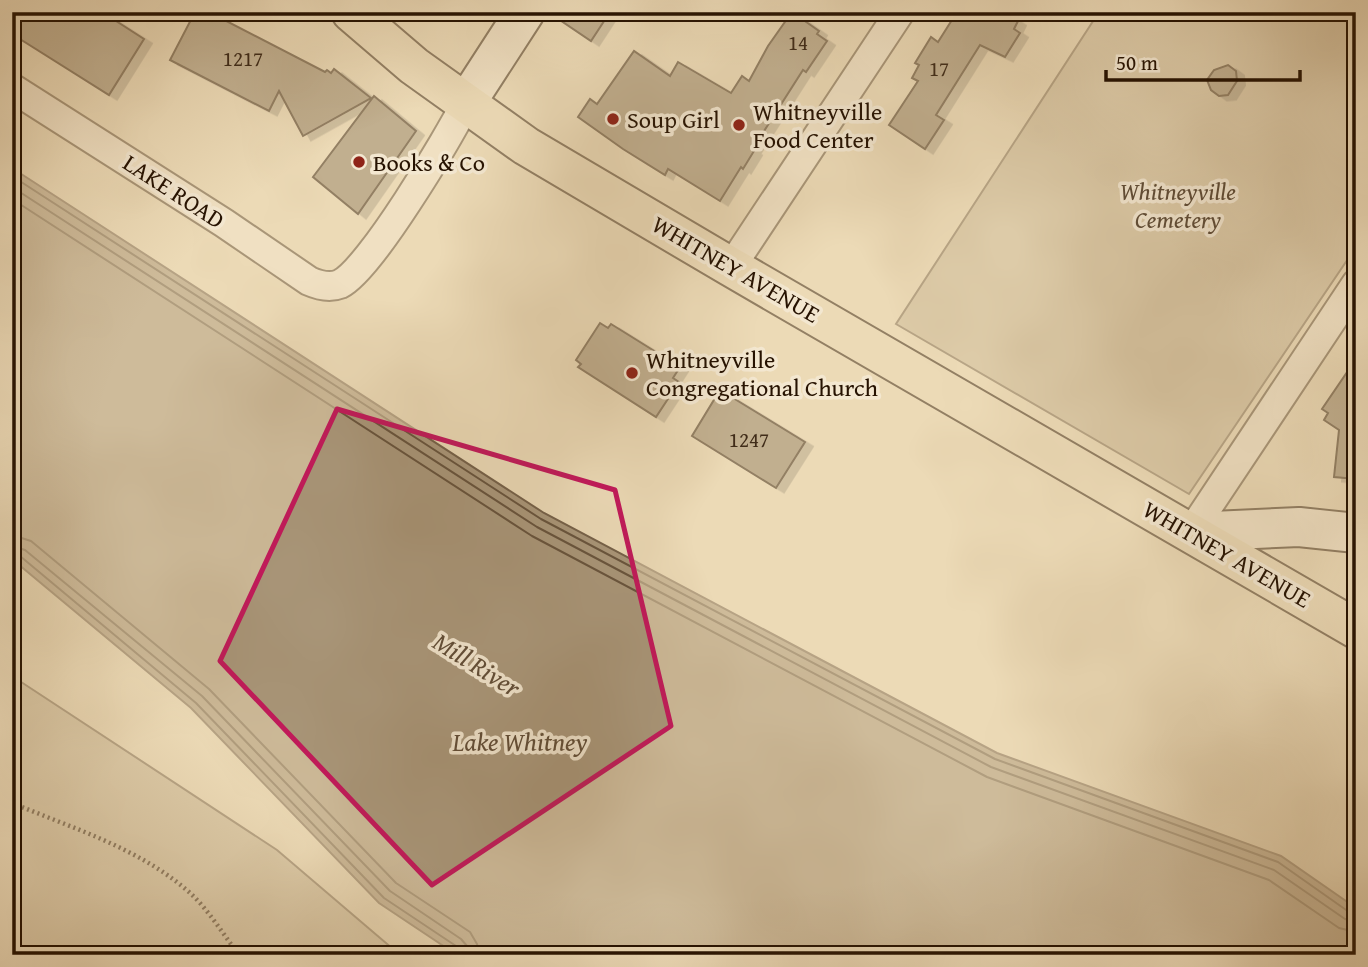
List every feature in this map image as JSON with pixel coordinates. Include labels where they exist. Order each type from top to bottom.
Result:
[{"type":"main road","name":"WHITNEY AVENUE","points":[[351,12],[414,66],[526,146],[1356,629]]},
{"type":"street","points":[[466,103],[525,12]]},
{"type":"street","points":[[731,267],[900,12]]},
{"type":"street","name":"LAKE ROAD","points":[[12,88],[320,286],[338,285],[352,275],[435,158],[466,103]]},
{"type":"street","points":[[1191,532],[1356,284]]},
{"type":"street","points":[[1191,532],[1299,527],[1356,533]]},
{"type":"path","points":[[12,803],[116,846],[155,867],[190,893],[239,955]]},
{"type":"highlighted area","points":[[337,409],[615,490],[671,726],[432,885],[220,661]]},
{"type":"green space","name":"Whitneyville Cemetery","points":[[1099,12],[1356,12],[1356,247],[1189,494],[896,324]]},
{"type":"green space","points":[[12,676],[277,850],[400,955],[12,955]]},
{"type":"water","name":"Lake Whitney","points":[[12,168],[544,513],[997,753],[1281,856],[1356,908],[1356,955],[457,955],[379,903],[191,708],[12,559]]},
{"type":"building","points":[[12,12],[102,12],[144,39],[109,95],[12,34]]},
{"type":"building","points":[[195,12],[209,12],[325,72],[327,70],[331,73],[334,69],[371,98],[303,136],[279,91],[269,111],[170,60]]},
{"type":"building","points":[[548,12],[610,12],[591,41]]},
{"type":"building","points":[[792,12],[819,31],[817,34],[827,41],[806,72],[803,70],[752,150],[754,151],[743,169],[741,167],[720,201],[668,169],[665,175],[578,117],[590,99],[597,104],[634,51],[670,76],[678,62],[731,93],[742,76],[749,81],[768,46]]},
{"type":"building","points":[[957,12],[1004,12],[1018,21],[1014,29],[1020,33],[1005,57],[980,45],[936,115],[944,120],[925,149],[889,125],[918,81],[912,78],[919,65],[915,63],[931,37],[938,42]]},
{"type":"building","points":[[1228,65],[1236,71],[1237,81],[1228,95],[1219,96],[1211,90],[1207,80],[1214,70]]},
{"type":"building","name":"Books & Co","points":[[374,96],[416,131],[358,214],[313,177]]},
{"type":"building","name":"Whitneyville Congregational Church","points":[[600,323],[608,328],[611,324],[680,367],[673,378],[679,382],[656,417],[578,367],[581,364],[576,360]]},
{"type":"building","points":[[1356,359],[1356,479],[1334,477],[1339,430],[1324,420],[1328,413],[1322,409]]},
{"type":"building","points":[[720,390],[805,442],[776,488],[692,436]]},
{"type":"place","name":"Soup Girl","points":[[613,119]]},
{"type":"place","name":"Whitneyville Food Center","points":[[739,125]]},
{"type":"place","name":"Books & Co","points":[[359,162]]},
{"type":"place","name":"Whitneyville Congregational Church","points":[[632,373]]},
{"type":"water label","name":"Mill River","points":[[477,664]]}]
